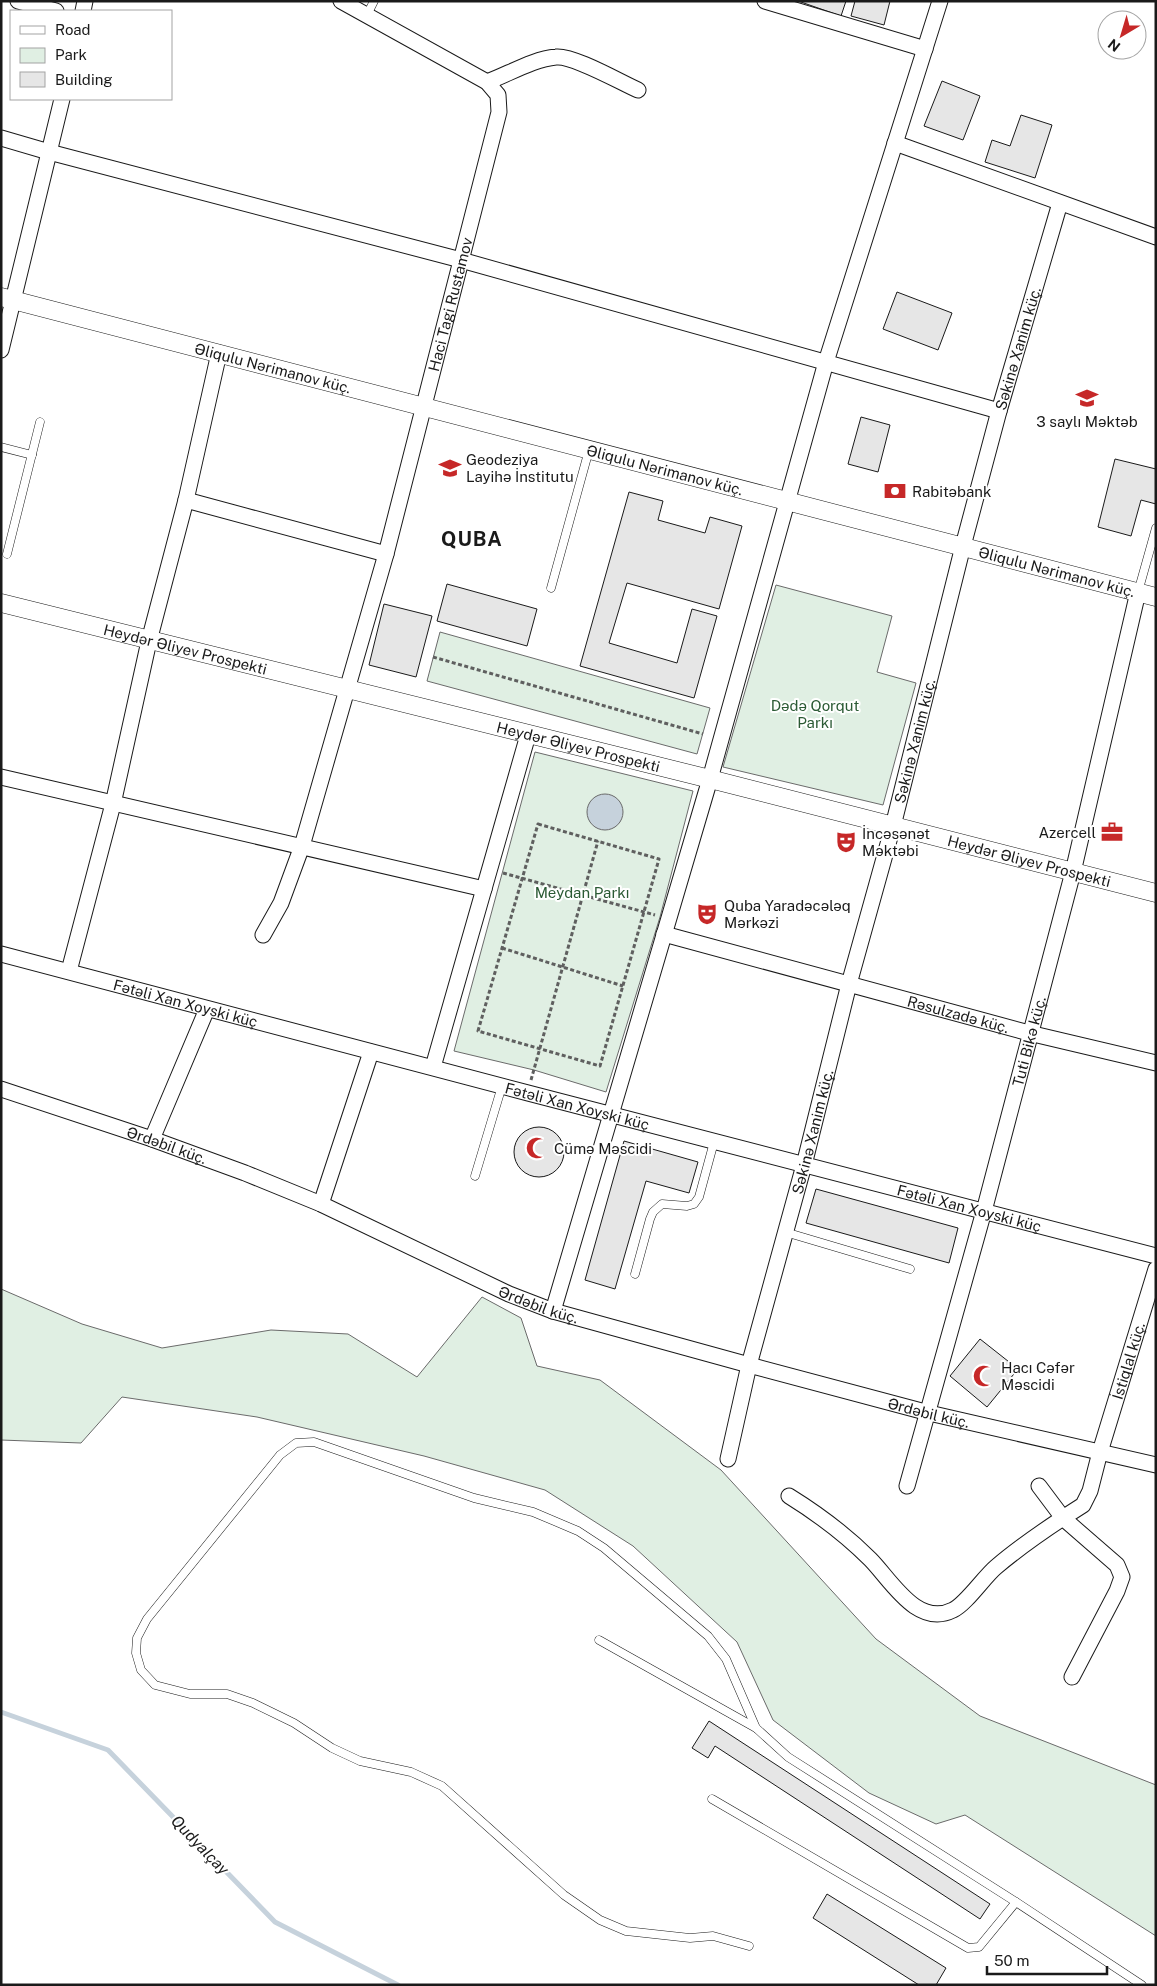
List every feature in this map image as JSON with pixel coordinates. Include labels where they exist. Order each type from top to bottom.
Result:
[{"type":"street","points":[[18,1],[52,10]]},
{"type":"street","points":[[341,1],[487,82],[558,56],[573,60],[638,90]]},
{"type":"street","points":[[765,1],[926,49]]},
{"type":"street","points":[[553,1310],[710,779],[826,362],[940,1]]},
{"type":"street","name":"Haci Tagi Rustamov","points":[[262,935],[281,903],[302,846],[386,554],[499,112],[498,95],[487,82]]},
{"type":"street","points":[[1,350],[7,298],[49,152],[62,100]]},
{"type":"street","points":[[1,138],[461,260],[999,411]]},
{"type":"street","points":[[895,143],[1156,237]]},
{"type":"street","name":"Səkinə Xanim küç.","points":[[728,1459],[750,1366],[804,1165],[849,984],[893,826],[963,546],[999,411],[1060,203]]},
{"type":"street","name":"Əliqulu Nərimanov küç.","points":[[7,298],[1156,597]]},
{"type":"street","points":[[69,971],[113,804],[149,641],[186,500],[219,353]]},
{"type":"street","points":[[186,500],[386,554]]},
{"type":"street","name":"Tuti Bikə küç.","points":[[907,1486],[984,1211],[1029,1033],[1073,872],[1138,592]]},
{"type":"street","name":"Heydər Əliyev Prospekti","points":[[1,603],[710,779],[1156,893]]},
{"type":"street","points":[[433,1067],[528,735]]},
{"type":"street","points":[[1,777],[484,889]]},
{"type":"street","name":"Rəsulzadə küç.","points":[[666,926],[849,984],[1029,1033],[1156,1062]]},
{"type":"street","name":"Fətəli Xan Xoyski küç","points":[[1,954],[714,1142],[1156,1256]]},
{"type":"street","points":[[152,1138],[207,1009]]},
{"type":"street","points":[[321,1204],[372,1052]]},
{"type":"street","name":"Ərdəbil küç.","points":[[1,1089],[152,1138],[245,1173],[321,1204],[509,1294],[553,1310],[750,1366],[928,1412],[1156,1465]]},
{"type":"street","name":"İstiqlal küç.","points":[[1100,1452],[1156,1269]]},
{"type":"street","points":[[789,1496],[815,1512],[871,1559],[902,1597],[923,1610],[938,1615],[955,1609],[996,1568],[1083,1504],[1090,1491],[1100,1452]]},
{"type":"street","points":[[1039,1486],[1062,1518],[1117,1565],[1122,1577],[1117,1591],[1072,1677]]},
{"type":"lane","points":[[367,15],[374,1]]},
{"type":"lane","points":[[7,554],[40,422]]},
{"type":"lane","points":[[1,447],[32,455]]},
{"type":"lane","points":[[551,588],[589,450]]},
{"type":"lane","points":[[1138,592],[1156,528]]},
{"type":"lane","points":[[475,1176],[502,1086]]},
{"type":"lane","points":[[635,1274],[653,1212],[662,1204],[687,1206],[694,1204],[699,1197],[714,1142]]},
{"type":"lane","points":[[785,1232],[910,1269]]},
{"type":"lane","points":[[749,1946],[713,1936],[690,1938],[626,1931],[600,1920],[564,1895],[442,1786],[410,1772],[360,1761],[332,1748],[294,1724],[253,1703],[227,1694],[190,1694],[155,1685],[141,1670],[136,1653],[137,1638],[147,1619],[280,1454],[296,1443],[314,1442],[474,1498],[533,1512],[578,1531],[604,1548],[708,1636],[726,1659],[756,1728]]},
{"type":"lane","points":[[599,1640],[756,1728],[788,1757],[1016,1902],[1142,1985]]},
{"type":"lane","points":[[712,1799],[968,1948],[979,1947],[1016,1902]]},
{"type":"path","points":[[433,657],[703,734]]},
{"type":"path","points":[[538,824],[659,859],[600,1066],[478,1031],[522,878],[538,824]]},
{"type":"path","points":[[528,1093],[598,841]]},
{"type":"path","points":[[490,869],[644,912],[666,926]]},
{"type":"path","points":[[502,948],[623,986]]},
{"type":"green space","name":"Dədə Qorqut Parkı","points":[[776,585],[892,616],[877,672],[916,683],[883,805],[723,767]]},
{"type":"green space","points":[[440,632],[710,708],[697,754],[427,681]]},
{"type":"green space","name":"Meydan Parkı","points":[[535,752],[693,791],[660,917],[606,1092],[534,1070],[454,1051]]},
{"type":"green space","points":[[1,1289],[82,1324],[162,1348],[271,1330],[348,1334],[417,1377],[482,1297],[521,1318],[537,1366],[600,1380],[721,1470],[876,1639],[980,1716],[1156,1785],[1156,1936],[965,1815],[936,1824],[869,1793],[773,1720],[737,1642],[633,1546],[545,1490],[424,1456],[257,1417],[122,1397],[81,1443],[1,1440]]},
{"type":"shaded area","points":[[605,794],[612,795],[618,799],[622,805],[622,819],[618,825],[612,829],[605,830],[598,829],[592,825],[588,819],[587,812],[588,805],[592,799],[598,795]]},
{"type":"building","points":[[798,1],[846,1],[841,16]]},
{"type":"building","points":[[855,1],[890,1],[884,25],[851,16]]},
{"type":"building","points":[[942,81],[980,96],[963,140],[924,126]]},
{"type":"building","points":[[1021,115],[1052,125],[1035,178],[985,162],[992,140],[1010,146]]},
{"type":"building","points":[[897,292],[952,313],[938,350],[883,329]]},
{"type":"building","points":[[861,417],[890,425],[878,472],[848,464]]},
{"type":"building","points":[[1115,459],[1156,469],[1156,504],[1141,500],[1131,536],[1098,527]]},
{"type":"building","points":[[629,492],[663,501],[658,520],[705,533],[710,517],[742,526],[719,609],[627,583],[609,643],[677,663],[692,609],[717,616],[694,698],[580,666]]},
{"type":"building","points":[[447,584],[537,609],[527,646],[437,621]]},
{"type":"building","points":[[384,604],[432,616],[416,677],[369,665]]},
{"type":"building","points":[[534,1127],[544,1127],[557,1134],[564,1147],[564,1157],[557,1170],[544,1177],[534,1177],[525,1173],[518,1166],[514,1157],[514,1147],[518,1138],[525,1131]]},
{"type":"building","points":[[624,1141],[698,1162],[689,1193],[646,1181],[615,1289],[585,1280]]},
{"type":"building","points":[[816,1189],[958,1228],[949,1263],[806,1223]]},
{"type":"building","points":[[980,1339],[1018,1369],[987,1407],[950,1376]]},
{"type":"building","points":[[709,1721],[990,1904],[980,1919],[715,1746],[708,1758],[692,1748]]},
{"type":"building","points":[[827,1894],[946,1968],[936,1985],[919,1985],[813,1918]]},
{"type":"waterway","name":"Qudyalçay","points":[[1,1712],[108,1750],[275,1922],[398,1985]]},
{"type":"place","name":"3 saylı Məktəb","points":[[1087,398]]},
{"type":"place","name":"Geodeziya Layihə İnstitutu","points":[[450,468]]},
{"type":"place","name":"Rabitəbank","points":[[895,491]]},
{"type":"place","name":"Azercell","points":[[1112,832]]},
{"type":"place","name":"İncəsənət Məktəbi","points":[[846,842]]},
{"type":"place","name":"Quba Yaradəcələq Mərkəzi","points":[[707,914]]},
{"type":"place","name":"Cümə Məscidi","points":[[537,1148]]},
{"type":"place","name":"Hacı Cəfər Məscidi","points":[[984,1376]]},
{"type":"district","name":"QUBA","points":[[472,539]]}]
